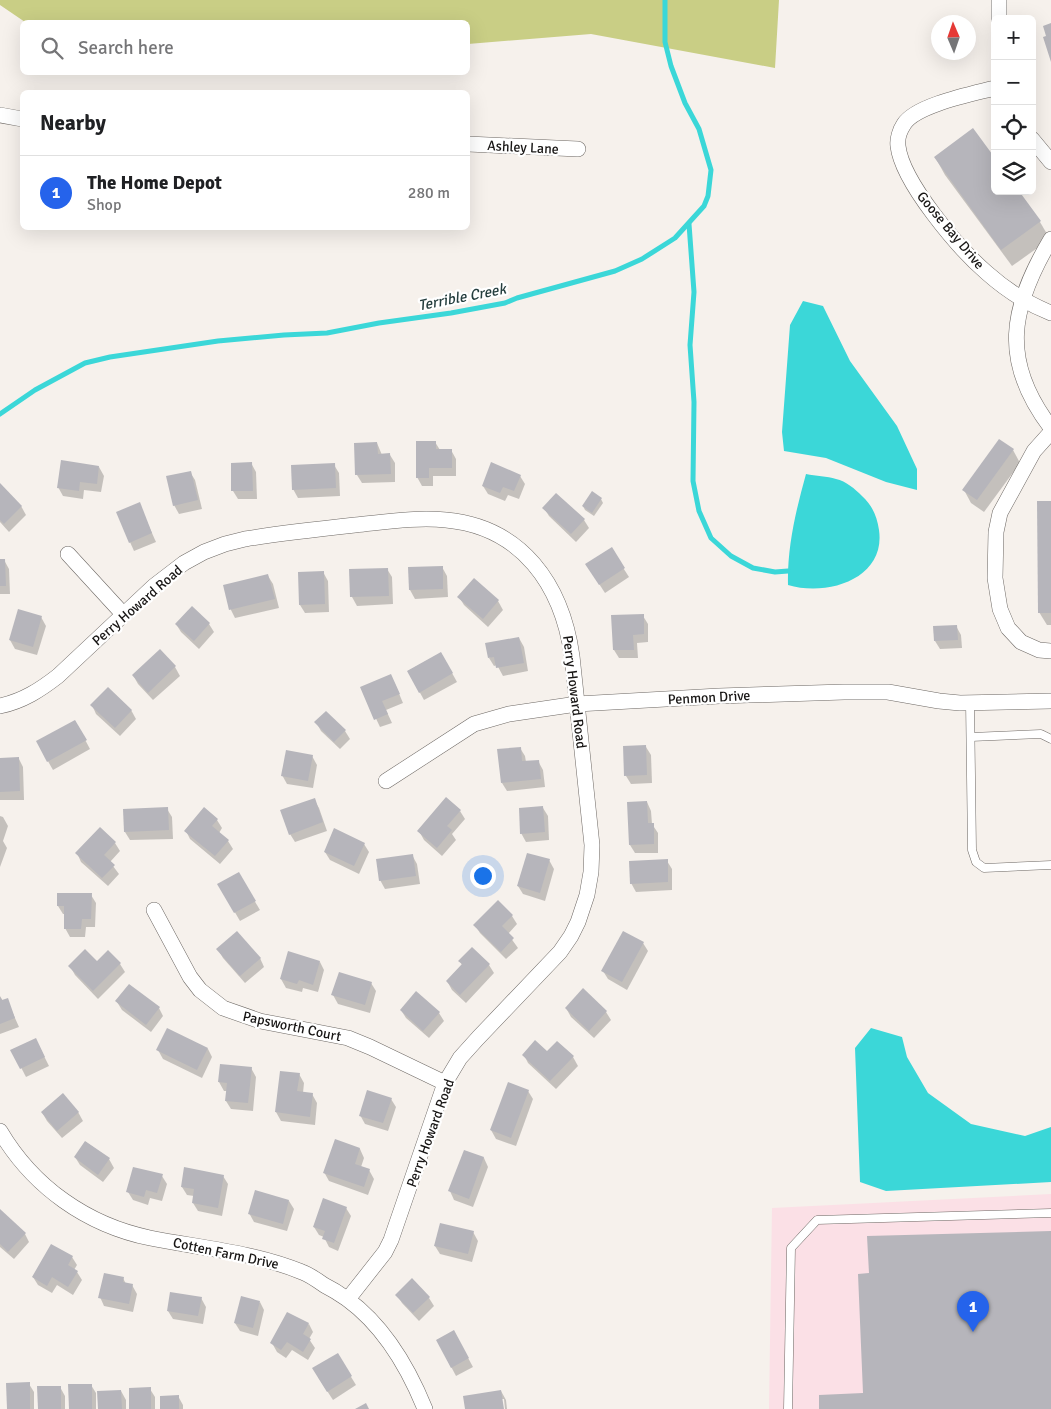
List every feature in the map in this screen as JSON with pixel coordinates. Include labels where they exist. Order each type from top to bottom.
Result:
[{"type":"street","points":[[999,15],[1000,0]]},
{"type":"street","name":"Goose Bay Drive","points":[[991,89],[924,108],[913,114],[904,123],[899,134],[898,145],[912,182],[962,248],[986,272],[1022,299],[1051,313]]},
{"type":"street","points":[[0,115],[20,119]]},
{"type":"street","name":"Ashley Lane","points":[[470,144],[578,149]]},
{"type":"street","points":[[1036,144],[1051,162]]},
{"type":"street","points":[[1051,239],[1028,280],[1022,299],[1016,341],[1017,359],[1025,388],[1051,430],[1034,451],[1000,513],[996,532],[995,578],[1000,609],[1008,628],[1021,642],[1039,650],[1051,651]]},
{"type":"street","name":"Perry Howard Road","points":[[0,706],[23,699],[41,689],[58,676],[154,586],[184,563],[204,552],[225,544],[267,535],[400,520],[423,519],[463,522],[483,528],[509,542],[522,552],[547,580],[557,598],[570,636],[592,845],[587,895],[578,922],[560,952],[460,1058],[445,1083],[391,1240],[385,1252],[348,1299]]},
{"type":"street","points":[[68,554],[123,614]]},
{"type":"street","name":"Penmon Drive","points":[[386,781],[474,724],[509,714],[577,704],[719,696],[844,692],[888,692],[939,701],[1051,701]]},
{"type":"street","name":"Papsworth Court","points":[[154,910],[190,977],[200,990],[223,1008],[240,1016],[260,1021],[348,1038],[445,1083]]},
{"type":"street","name":"Cotten Farm Drive","points":[[0,1131],[4,1148],[51,1192],[71,1207],[97,1221],[149,1238],[254,1256],[279,1263],[304,1272],[348,1299],[388,1339],[415,1384],[425,1409]]},
{"type":"lane","points":[[970,702],[972,850],[976,862],[984,868],[1051,866]]},
{"type":"lane","points":[[971,737],[1041,734],[1051,739]]},
{"type":"lane","points":[[788,1409],[791,1248],[817,1220],[1051,1213]]},
{"type":"shaded area","points":[[1051,1194],[1051,1409],[769,1409],[772,1208]]},
{"type":"green space","points":[[0,0],[779,0],[775,68],[591,34],[470,44],[470,20],[22,20],[0,5]]},
{"type":"water","points":[[803,301],[823,306],[850,361],[897,426],[917,469],[917,490],[886,482],[826,458],[784,451],[782,432],[790,325]]},
{"type":"water","points":[[806,474],[833,478],[847,483],[869,503],[877,520],[879,547],[873,561],[864,572],[836,586],[803,588],[788,585],[793,529]]},
{"type":"water","points":[[871,1028],[902,1037],[907,1057],[928,1093],[971,1124],[1025,1136],[1051,1127],[1051,1182],[886,1191],[860,1182],[855,1048]]},
{"type":"building","points":[[1051,23],[1051,62],[1043,37],[1046,36],[1043,26]]},
{"type":"building","points":[[973,128],[991,153],[991,195],[1022,195],[1041,221],[1001,250],[934,157]]},
{"type":"building","points":[[999,439],[1014,449],[977,500],[962,490]]},
{"type":"building","points":[[416,441],[436,441],[436,449],[452,449],[452,468],[429,468],[429,478],[416,478]]},
{"type":"building","points":[[377,442],[378,454],[390,453],[391,474],[355,475],[354,443]]},
{"type":"building","points":[[61,460],[99,466],[97,484],[80,482],[79,491],[57,488]]},
{"type":"building","points":[[252,462],[253,491],[231,491],[231,463]]},
{"type":"building","points":[[491,462],[521,475],[514,491],[503,487],[500,493],[482,486]]},
{"type":"building","points":[[335,463],[336,488],[292,490],[291,465]]},
{"type":"building","points":[[191,471],[198,500],[173,506],[166,476]]},
{"type":"building","points":[[0,483],[22,506],[4,524],[0,520]]},
{"type":"building","points":[[592,491],[602,498],[592,513],[582,506]]},
{"type":"building","points":[[556,493],[585,519],[571,534],[542,508]]},
{"type":"building","points":[[1037,501],[1051,501],[1051,613],[1038,613]]},
{"type":"building","points":[[140,502],[152,533],[129,543],[116,512]]},
{"type":"building","points":[[612,547],[625,568],[599,585],[585,564]]},
{"type":"building","points":[[0,559],[5,559],[6,586],[0,586]]},
{"type":"building","points":[[443,566],[443,589],[409,590],[408,567]]},
{"type":"building","points":[[388,568],[389,596],[350,597],[349,569]]},
{"type":"building","points":[[324,571],[325,604],[299,605],[298,572]]},
{"type":"building","points":[[268,574],[275,599],[229,610],[223,585]]},
{"type":"building","points":[[474,578],[499,600],[483,619],[457,597]]},
{"type":"building","points":[[192,606],[210,623],[194,641],[175,624]]},
{"type":"building","points":[[18,609],[42,616],[33,647],[9,640]]},
{"type":"building","points":[[644,614],[644,634],[633,635],[634,650],[613,650],[611,615]]},
{"type":"building","points":[[957,625],[958,640],[934,641],[933,626]]},
{"type":"building","points":[[519,637],[524,663],[496,668],[494,657],[488,658],[485,643]]},
{"type":"building","points":[[160,649],[176,666],[148,693],[132,675]]},
{"type":"building","points":[[441,652],[453,673],[419,693],[407,671]]},
{"type":"building","points":[[391,674],[400,694],[382,701],[388,714],[374,720],[360,687]]},
{"type":"building","points":[[108,687],[132,710],[115,728],[90,705]]},
{"type":"building","points":[[326,711],[346,730],[334,742],[314,722]]},
{"type":"building","points":[[75,720],[87,740],[47,762],[36,741]]},
{"type":"building","points":[[646,745],[647,775],[624,776],[623,746]]},
{"type":"building","points":[[521,747],[522,761],[539,760],[541,779],[501,783],[497,749]]},
{"type":"building","points":[[286,750],[313,755],[308,781],[281,776]]},
{"type":"building","points":[[19,757],[20,791],[0,792],[0,758]]},
{"type":"building","points":[[446,797],[461,810],[447,826],[452,830],[437,848],[417,831]]},
{"type":"building","points":[[315,798],[323,822],[289,835],[280,810]]},
{"type":"building","points":[[647,801],[648,823],[654,823],[654,844],[629,845],[627,802]]},
{"type":"building","points":[[543,806],[545,832],[520,834],[519,808]]},
{"type":"building","points":[[168,807],[169,830],[124,832],[123,809]]},
{"type":"building","points":[[204,807],[218,819],[212,826],[229,840],[215,856],[184,831]]},
{"type":"building","points":[[100,827],[116,842],[104,855],[115,865],[102,878],[75,853]]},
{"type":"building","points":[[334,828],[365,843],[354,866],[324,852]]},
{"type":"building","points":[[527,853],[550,859],[540,893],[517,886]]},
{"type":"building","points":[[413,854],[416,876],[379,881],[376,859]]},
{"type":"building","points":[[668,859],[668,882],[630,884],[629,861]]},
{"type":"building","points":[[239,872],[256,901],[234,913],[217,884]]},
{"type":"building","points":[[57,893],[92,893],[91,919],[82,919],[81,929],[64,929],[64,906],[57,906]]},
{"type":"building","points":[[498,900],[513,915],[502,926],[514,938],[501,952],[473,925]]},
{"type":"building","points":[[237,931],[261,958],[240,976],[216,949]]},
{"type":"building","points":[[623,931],[644,942],[622,982],[601,971]]},
{"type":"building","points":[[472,947],[490,964],[460,995],[446,981],[462,964],[458,961]]},
{"type":"building","points":[[85,949],[97,961],[108,950],[121,963],[93,991],[68,966]]},
{"type":"building","points":[[288,951],[320,961],[313,985],[299,980],[297,984],[280,979]]},
{"type":"building","points":[[339,972],[372,982],[365,1005],[331,995]]},
{"type":"building","points":[[129,984],[160,1007],[146,1025],[115,1001]]},
{"type":"building","points":[[583,988],[607,1011],[589,1031],[565,1008]]},
{"type":"building","points":[[416,991],[440,1012],[423,1031],[400,1010]]},
{"type":"building","points":[[0,997],[2,1000],[8,998],[15,1018],[0,1024]]},
{"type":"building","points":[[167,1028],[208,1048],[197,1070],[156,1050]]},
{"type":"building","points":[[36,1038],[45,1057],[20,1069],[10,1050]]},
{"type":"building","points":[[535,1040],[547,1051],[557,1041],[574,1056],[550,1081],[522,1055]]},
{"type":"building","points":[[220,1064],[252,1067],[248,1103],[225,1101],[227,1083],[218,1082]]},
{"type":"building","points":[[280,1071],[300,1073],[297,1091],[313,1093],[310,1117],[275,1112]]},
{"type":"building","points":[[508,1082],[529,1090],[511,1138],[490,1130]]},
{"type":"building","points":[[367,1090],[392,1098],[383,1123],[359,1116]]},
{"type":"building","points":[[63,1093],[79,1112],[57,1131],[41,1112]]},
{"type":"building","points":[[335,1139],[360,1148],[355,1164],[370,1169],[364,1187],[323,1173]]},
{"type":"building","points":[[85,1141],[110,1158],[98,1175],[74,1157]]},
{"type":"building","points":[[464,1150],[484,1157],[469,1199],[448,1191]]},
{"type":"building","points":[[133,1167],[163,1174],[157,1193],[146,1190],[144,1197],[126,1192]]},
{"type":"building","points":[[184,1167],[224,1175],[218,1208],[192,1203],[194,1189],[181,1187]]},
{"type":"building","points":[[255,1190],[289,1200],[283,1224],[248,1214]]},
{"type":"building","points":[[323,1198],[347,1207],[334,1243],[322,1239],[325,1231],[313,1227]]},
{"type":"building","points":[[0,1209],[26,1233],[8,1252],[0,1244]]},
{"type":"building","points":[[440,1223],[474,1231],[468,1254],[434,1246]]},
{"type":"building","points":[[1051,1231],[1051,1409],[819,1409],[819,1395],[863,1393],[858,1274],[869,1273],[867,1236]]},
{"type":"building","points":[[51,1244],[73,1256],[68,1265],[78,1271],[68,1287],[52,1277],[47,1286],[32,1277]]},
{"type":"building","points":[[104,1273],[124,1277],[123,1282],[133,1284],[129,1304],[98,1298]]},
{"type":"building","points":[[412,1278],[430,1297],[413,1313],[395,1295]]},
{"type":"building","points":[[170,1292],[202,1297],[198,1316],[167,1311]]},
{"type":"building","points":[[241,1296],[260,1301],[253,1328],[234,1323]]},
{"type":"building","points":[[287,1312],[309,1323],[303,1334],[311,1339],[303,1352],[287,1342],[281,1350],[270,1343]]},
{"type":"building","points":[[454,1330],[469,1358],[451,1368],[436,1340]]},
{"type":"building","points":[[338,1353],[352,1376],[327,1392],[312,1368]]},
{"type":"building","points":[[30,1382],[30,1409],[7,1409],[6,1383]]},
{"type":"building","points":[[68,1384],[92,1384],[92,1409],[69,1409]]},
{"type":"building","points":[[37,1386],[61,1386],[61,1409],[38,1409]]},
{"type":"building","points":[[151,1387],[151,1409],[129,1409],[129,1388]]},
{"type":"building","points":[[121,1390],[122,1409],[98,1409],[97,1391]]},
{"type":"building","points":[[501,1390],[504,1409],[465,1409],[463,1396]]},
{"type":"building","points":[[179,1395],[179,1409],[160,1409],[160,1396]]},
{"type":"building","points":[[366,1403],[369,1409],[355,1409]]},
{"type":"waterway","name":"Terrible Creek","points":[[0,414],[35,390],[85,363],[110,357],[218,341],[327,333],[505,303],[615,271],[642,259],[675,238],[704,206],[708,196],[711,170],[699,129],[685,103],[671,66],[665,42],[665,0]]},
{"type":"waterway","points":[[689,224],[694,292],[690,345],[694,402],[693,481],[699,511],[711,538],[731,556],[753,568],[775,572],[788,571]]},
{"type":"place","name":"The Home Depot","points":[[973,1332]]}]
